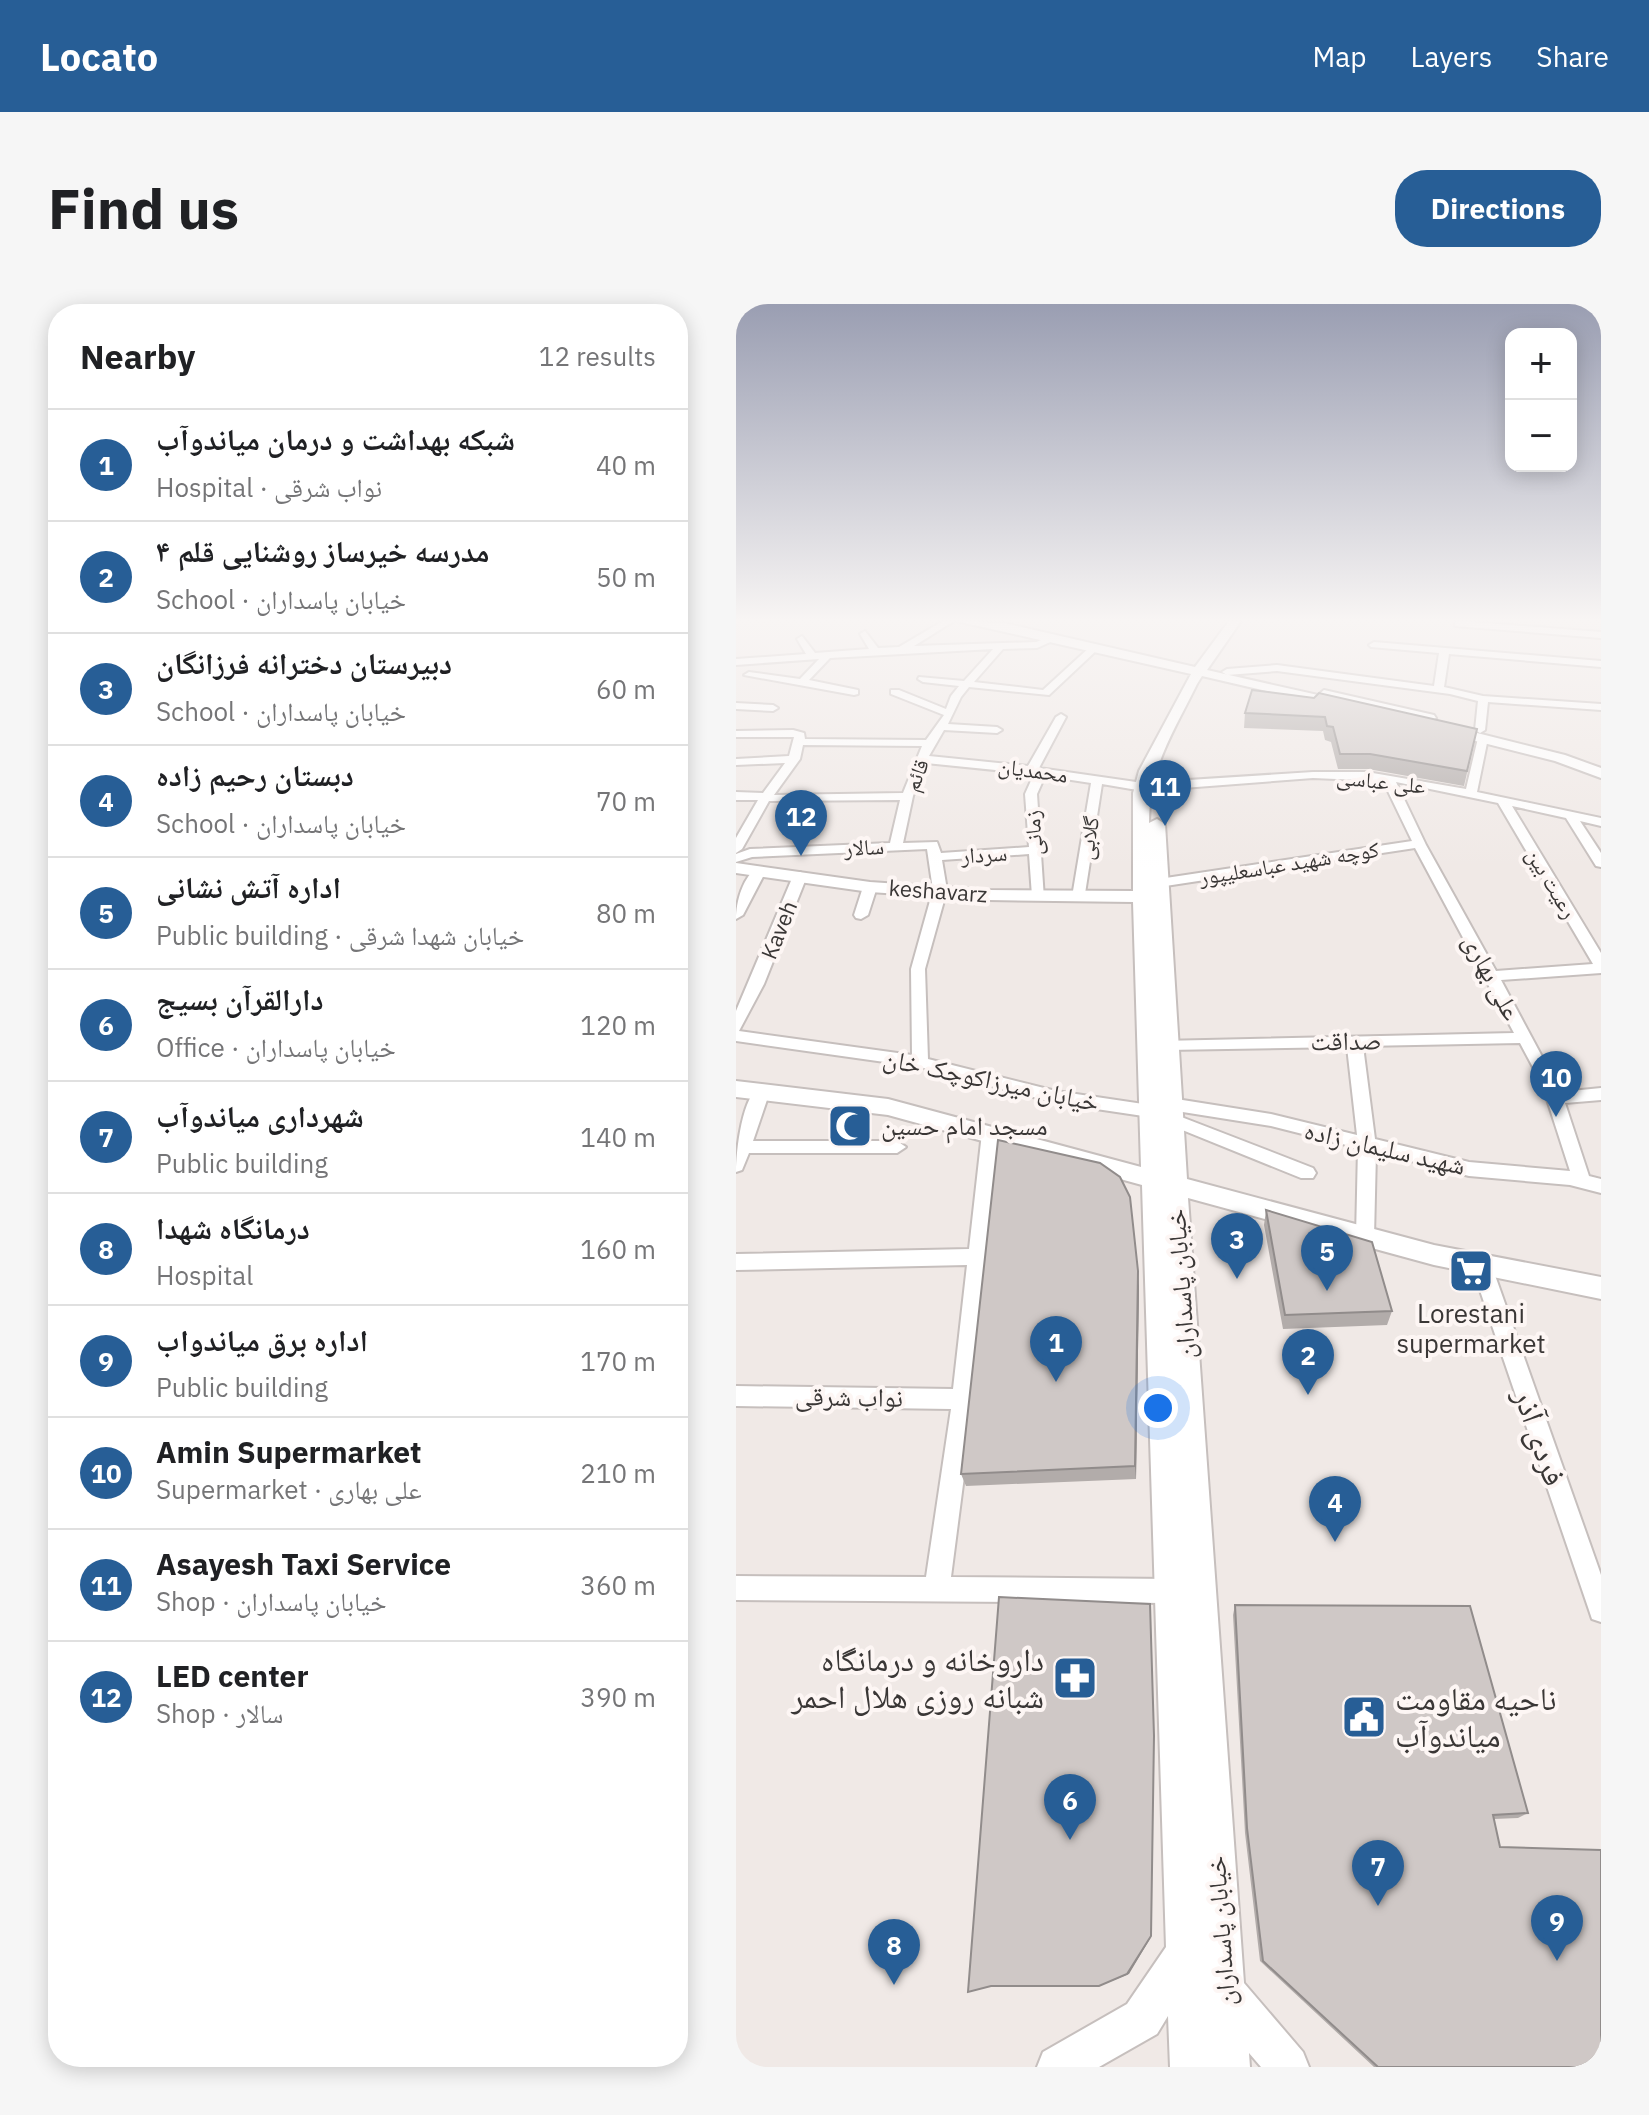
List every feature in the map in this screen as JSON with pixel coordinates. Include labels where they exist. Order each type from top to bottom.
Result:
[{"type":"main road","points":[[1164,1111],[1150,786],[1193,703]]},
{"type":"main road","points":[[1349,703],[1601,764]]},
{"type":"main road","points":[[1482,734],[1601,773]]},
{"type":"main road","name":"keshavarz","points":[[736,868],[870,887],[1079,897],[1154,892]]},
{"type":"main road","points":[[1154,892],[1167,1045],[1164,1181]]},
{"type":"main road","points":[[736,1089],[888,1107],[1365,1237],[1601,1288]]},
{"type":"main road","name":"خیابان پاسداران","points":[[1164,1181],[1171,1591],[1191,2067]]},
{"type":"main road","name":"خیابان پاسداران","points":[[1164,1181],[1229,2067]]},
{"type":"main road","points":[[1058,2067],[1142,2019],[1186,1952]]},
{"type":"main road","points":[[1225,1992],[1288,2067]]},
{"type":"street","points":[[923,703],[950,714]]},
{"type":"street","name":"قائم","points":[[896,845],[907,796],[922,759],[954,703]]},
{"type":"street","points":[[1471,794],[1482,734],[1483,703]]},
{"type":"street","points":[[1546,703],[1601,707]]},
{"type":"street","points":[[736,706],[773,708]]},
{"type":"street","name":"زمانی","points":[[1039,896],[1031,794],[1036,771],[1061,717]]},
{"type":"street","points":[[941,727],[997,730]]},
{"type":"street","points":[[736,734],[800,735],[795,757],[736,849]]},
{"type":"street","points":[[799,742],[929,743]]},
{"type":"street","points":[[736,762],[825,756]]},
{"type":"street","name":"محمدیان","points":[[922,759],[1150,786]]},
{"type":"street","name":"علی عباسی","points":[[1150,786],[1313,775],[1388,778],[1601,822]]},
{"type":"street","name":"علی بهاری","points":[[1388,778],[1555,1098],[1582,1181]]},
{"type":"street","name":"گلابی","points":[[1079,897],[1097,780]]},
{"type":"street","points":[[736,796],[907,796]]},
{"type":"street","name":"رعیت بین","points":[[1503,801],[1601,967]]},
{"type":"street","points":[[1571,816],[1601,863]]},
{"type":"street","name":"کوچه شهید عباسعلیپور","points":[[1154,892],[1420,843]]},
{"type":"street","points":[[896,845],[933,845],[940,890],[918,969],[920,1062]]},
{"type":"street","name":"سالار","points":[[736,858],[750,853],[896,845]]},
{"type":"street","name":"سردار","points":[[934,857],[1034,850]]},
{"type":"street","points":[[736,915],[758,873]]},
{"type":"street","name":"Kaveh","points":[[736,1027],[757,984],[800,876]]},
{"type":"street","points":[[861,915],[870,887]]},
{"type":"street","points":[[1491,976],[1601,967]]},
{"type":"street","name":"خیابان میرزاکوچک خان","points":[[736,1036],[920,1062],[1056,1097],[1164,1111]]},
{"type":"street","name":"صداقت","points":[[1167,1045],[1525,1038]]},
{"type":"street","points":[[1354,1041],[1367,1146],[1365,1237]]},
{"type":"street","points":[[736,1165],[762,1091]]},
{"type":"street","points":[[1555,1098],[1601,1094]]},
{"type":"street","points":[[1164,1111],[1307,1173]]},
{"type":"street","name":"شهید سلیمان زاده","points":[[1164,1111],[1271,1120],[1367,1146],[1484,1171],[1582,1181],[1601,1186]]},
{"type":"street","points":[[937,1588],[963,1399],[991,1133]]},
{"type":"street","points":[[742,1147],[897,1147]]},
{"type":"street","points":[[736,1262],[978,1257]]},
{"type":"street","name":"فردی آذر","points":[[1481,1264],[1601,1610]]},
{"type":"street","name":"نواب شرقی","points":[[736,1396],[963,1399]]},
{"type":"street","points":[[736,1588],[1171,1591]]},
{"type":"building","points":[[1248,703],[1364,703],[1477,729],[1467,771],[1370,754],[1340,754],[1333,727],[1327,726],[1325,717],[1245,713]]},
{"type":"building","points":[[998,1140],[1100,1163],[1120,1177],[1130,1197],[1138,1271],[1135,1466],[961,1474]]},
{"type":"building","points":[[1266,1210],[1372,1242],[1392,1311],[1285,1315]]},
{"type":"building","points":[[999,1597],[1150,1604],[1154,1736],[1151,1936],[1127,1974],[1099,1986],[991,1986],[968,1992]]},
{"type":"building","points":[[1235,1605],[1470,1606],[1528,1813],[1493,1815],[1500,1847],[1601,1850],[1601,2067],[1378,2067],[1263,1961],[1247,1828]]},
{"type":"place","name":"Asayesh Taxi Service","points":[[1165,826]]},
{"type":"place","name":"LED center","points":[[801,856]]},
{"type":"place","name":"Amin Supermarket","points":[[1556,1117]]},
{"type":"place","name":"مسجد امام حسین","points":[[850,1126]]},
{"type":"place","name":"Lorestani supermarket","points":[[1471,1271]]},
{"type":"place","name":"دبیرستان دخترانه فرزانگان","points":[[1237,1279]]},
{"type":"place","name":"اداره آتش نشانی","points":[[1327,1291]]},
{"type":"place","name":"شبکه بهداشت و درمان میاندوآب","points":[[1056,1382]]},
{"type":"place","name":"مدرسه خیرساز روشنایی قلم ۴","points":[[1308,1395]]},
{"type":"place","name":"دبستان رحیم زاده","points":[[1335,1542]]},
{"type":"place","name":"داروخانه و درمانگاه شبانه روزی هلال احمر","points":[[1075,1678]]},
{"type":"place","name":"ناحیه مقاومت میاندوآب","points":[[1364,1717]]},
{"type":"place","name":"دارالقرآن بسیج","points":[[1070,1840]]},
{"type":"place","name":"شهرداری میاندوآب","points":[[1378,1906]]},
{"type":"place","name":"اداره برق میاندواب","points":[[1557,1961]]},
{"type":"place","name":"درمانگاه شهدا","points":[[894,1985]]}]
